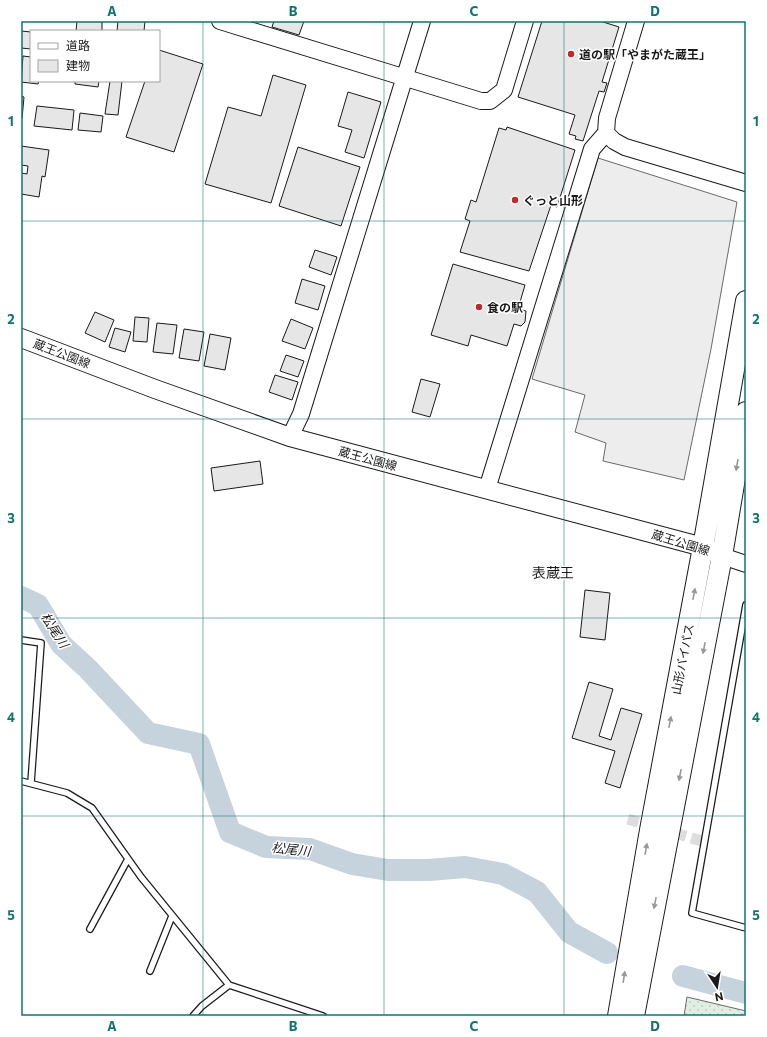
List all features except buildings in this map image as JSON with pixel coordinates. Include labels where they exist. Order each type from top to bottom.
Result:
[{"type":"highway","name":"山形バイパス","points":[[618,1016],[650,830],[703,547],[746,302]]},
{"type":"highway","name":"山形バイパス","points":[[634,1016],[722,556],[746,412]]},
{"type":"main road","name":"蔵王公園線","points":[[21,338],[154,389],[290,437],[703,547],[722,556]]},
{"type":"street","points":[[220,21],[255,29],[405,79],[481,101],[490,101],[504,90],[525,21]]},
{"type":"street","points":[[290,437],[301,414],[422,21]]},
{"type":"street","points":[[487,489],[592,149],[606,133],[607,118],[636,21]]},
{"type":"street","points":[[606,133],[614,141],[625,147],[746,183]]},
{"type":"street","points":[[722,556],[746,564]]},
{"type":"lane","points":[[746,606],[692,913],[746,928]]},
{"type":"lane","points":[[21,640],[41,643],[31,783]]},
{"type":"lane","points":[[21,781],[67,793],[92,808],[128,859],[172,916],[229,985],[323,1016]]},
{"type":"lane","points":[[90,929],[128,859]]},
{"type":"lane","points":[[150,971],[172,916]]},
{"type":"lane","points":[[193,1016],[202,1006],[229,985]]},
{"type":"green space","points":[[687,997],[746,1011],[746,1016],[684,1016]]},
{"type":"shaded area","points":[[598,158],[737,202],[711,349],[684,480],[603,461],[606,443],[575,432],[585,395],[532,379]]},
{"type":"waterway","name":"松尾川","points":[[21,597],[38,605],[61,644],[88,669],[148,733],[199,744],[230,832],[266,847],[310,849],[352,864],[388,870],[429,870],[465,867],[503,874],[537,892],[569,932],[607,953]]},
{"type":"waterway","name":"松尾川","points":[[683,976],[746,993]]},
{"type":"tunnel","points":[[628,819],[705,842]]},
{"type":"place","name":"道の駅「やまがた蔵王」","points":[[571,54]]},
{"type":"place","name":"ぐっと山形","points":[[515,200]]},
{"type":"place","name":"食の駅","points":[[479,307]]},
{"type":"district","name":"表蔵王","points":[[553,572]]}]
